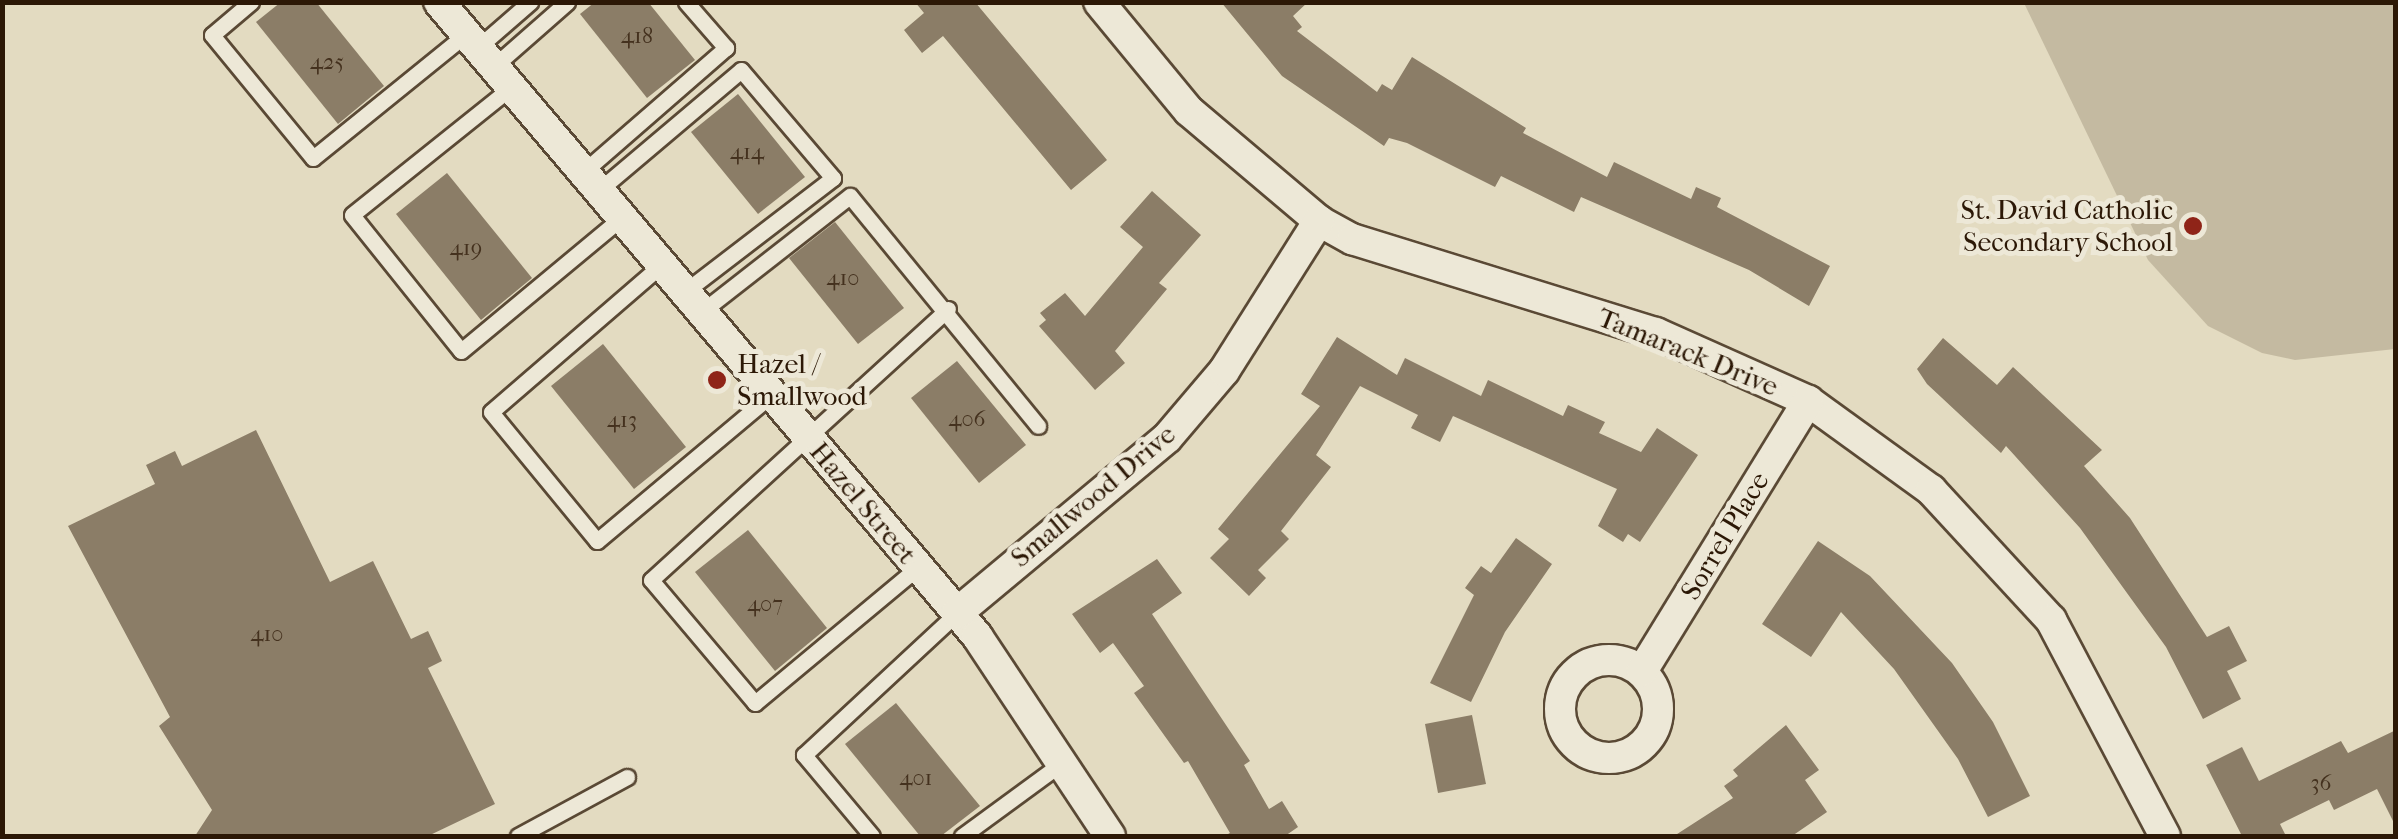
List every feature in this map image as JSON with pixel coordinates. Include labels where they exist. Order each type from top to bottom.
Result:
[{"type":"street","name":"Hazel Street","points":[[439,2],[956,613],[1064,761],[1110,836]]},
{"type":"street","name":"Tamarack Drive","points":[[1099,2],[1189,111],[1319,221],[1352,239],[1656,333],[1808,400],[1931,490],[2050,620],[2165,836]]},
{"type":"street","name":"Smallwood Drive","points":[[956,613],[1167,438],[1224,371],[1319,221]]},
{"type":"street","name":"Sorrel Place","points":[[1642,672],[1808,400]]},
{"type":"lane","points":[[251,2],[212,35],[314,158],[486,60],[567,2]]},
{"type":"lane","points":[[530,2],[486,60],[352,215],[461,352],[621,218]]},
{"type":"lane","points":[[590,182],[726,48],[686,2]]},
{"type":"lane","points":[[590,182],[740,70],[833,178],[691,303]]},
{"type":"lane","points":[[691,303],[850,196],[948,309],[1038,426]]},
{"type":"lane","points":[[660,266],[491,412],[598,542],[770,396]]},
{"type":"lane","points":[[917,568],[755,703],[651,580],[948,309]]},
{"type":"lane","points":[[872,836],[804,754],[956,613]]},
{"type":"lane","points":[[962,836],[1064,761]]},
{"type":"lane","points":[[518,836],[626,777]]},
{"type":"shaded area","points":[[2024,3],[2395,3],[2395,349],[2295,360],[2262,353],[2208,326],[2148,260]]},
{"type":"building","points":[[281,2],[316,2],[384,86],[338,124],[256,22]]},
{"type":"building","points":[[595,2],[648,2],[695,60],[647,98],[580,14]]},
{"type":"building","points":[[915,2],[975,2],[1107,160],[1071,190],[943,36],[922,53],[904,30],[924,13]]},
{"type":"building","points":[[1221,2],[1308,2],[1293,16],[1302,27],[1297,31],[1377,92],[1382,84],[1392,90],[1412,57],[1526,128],[1523,133],[1607,177],[1614,162],[1691,199],[1696,187],[1721,198],[1717,207],[1830,266],[1809,306],[1749,270],[1581,197],[1574,212],[1501,176],[1495,187],[1407,143],[1389,138],[1384,146],[1282,76]]},
{"type":"building","points":[[738,94],[805,177],[758,214],[691,132]]},
{"type":"building","points":[[447,173],[532,278],[481,320],[396,214]]},
{"type":"building","points":[[1152,191],[1201,235],[1159,283],[1167,289],[1115,351],[1125,363],[1095,390],[1039,326],[1046,320],[1040,313],[1065,293],[1085,316],[1143,247],[1120,227]]},
{"type":"building","points":[[835,222],[904,308],[858,344],[789,258]]},
{"type":"building","points":[[1337,337],[1397,375],[1405,358],[1481,396],[1488,380],[1563,416],[1568,405],[1605,422],[1599,433],[1641,452],[1657,428],[1698,455],[1640,542],[1628,534],[1623,542],[1598,526],[1617,489],[1453,416],[1440,442],[1411,428],[1418,415],[1360,386],[1316,455],[1331,467],[1281,531],[1289,539],[1258,570],[1266,578],[1249,596],[1210,558],[1229,539],[1218,529],[1320,406],[1301,394]]},
{"type":"building","points":[[1943,338],[1997,385],[2013,367],[2102,450],[2084,466],[2130,518],[2207,637],[2229,626],[2247,661],[2227,671],[2241,699],[2203,719],[2166,647],[2080,528],[2006,446],[2001,453],[1927,384],[1917,369]]},
{"type":"building","points":[[603,344],[686,447],[634,489],[551,386]]},
{"type":"building","points":[[957,361],[1026,445],[979,483],[911,398]]},
{"type":"building","points":[[256,430],[330,582],[373,561],[411,639],[428,631],[442,661],[428,668],[495,804],[428,836],[195,836],[212,810],[159,726],[170,717],[68,526],[155,484],[146,465],[175,451],[182,466]]},
{"type":"building","points":[[748,530],[827,628],[775,671],[695,572]]},
{"type":"building","points":[[1516,538],[1552,564],[1505,632],[1471,702],[1430,683],[1474,595],[1465,588],[1481,566],[1491,573]]},
{"type":"building","points":[[1818,541],[1870,576],[1952,663],[1993,722],[2030,796],[1988,817],[1958,759],[1894,669],[1841,612],[1811,657],[1762,624]]},
{"type":"building","points":[[1157,559],[1182,593],[1152,614],[1250,761],[1244,765],[1269,809],[1282,801],[1298,827],[1285,836],[1224,836],[1230,833],[1188,761],[1184,763],[1134,693],[1144,686],[1113,643],[1100,653],[1072,614]]},
{"type":"building","points":[[896,703],[980,806],[941,836],[920,836],[845,744]]},
{"type":"building","points":[[1472,715],[1486,784],[1438,793],[1425,724]]},
{"type":"building","points":[[1786,725],[1819,770],[1805,780],[1827,812],[1792,836],[1674,836],[1733,798],[1724,786],[1738,776],[1733,770]]},
{"type":"building","points":[[2396,730],[2396,827],[2377,789],[2334,810],[2329,800],[2280,824],[2286,836],[2242,836],[2206,765],[2242,747],[2259,781],[2341,741],[2348,753]]},
{"type":"place","name":"St. David Catholic Secondary School","points":[[2193,226]]},
{"type":"place","name":"Hazel / Smallwood","points":[[717,380]]}]
